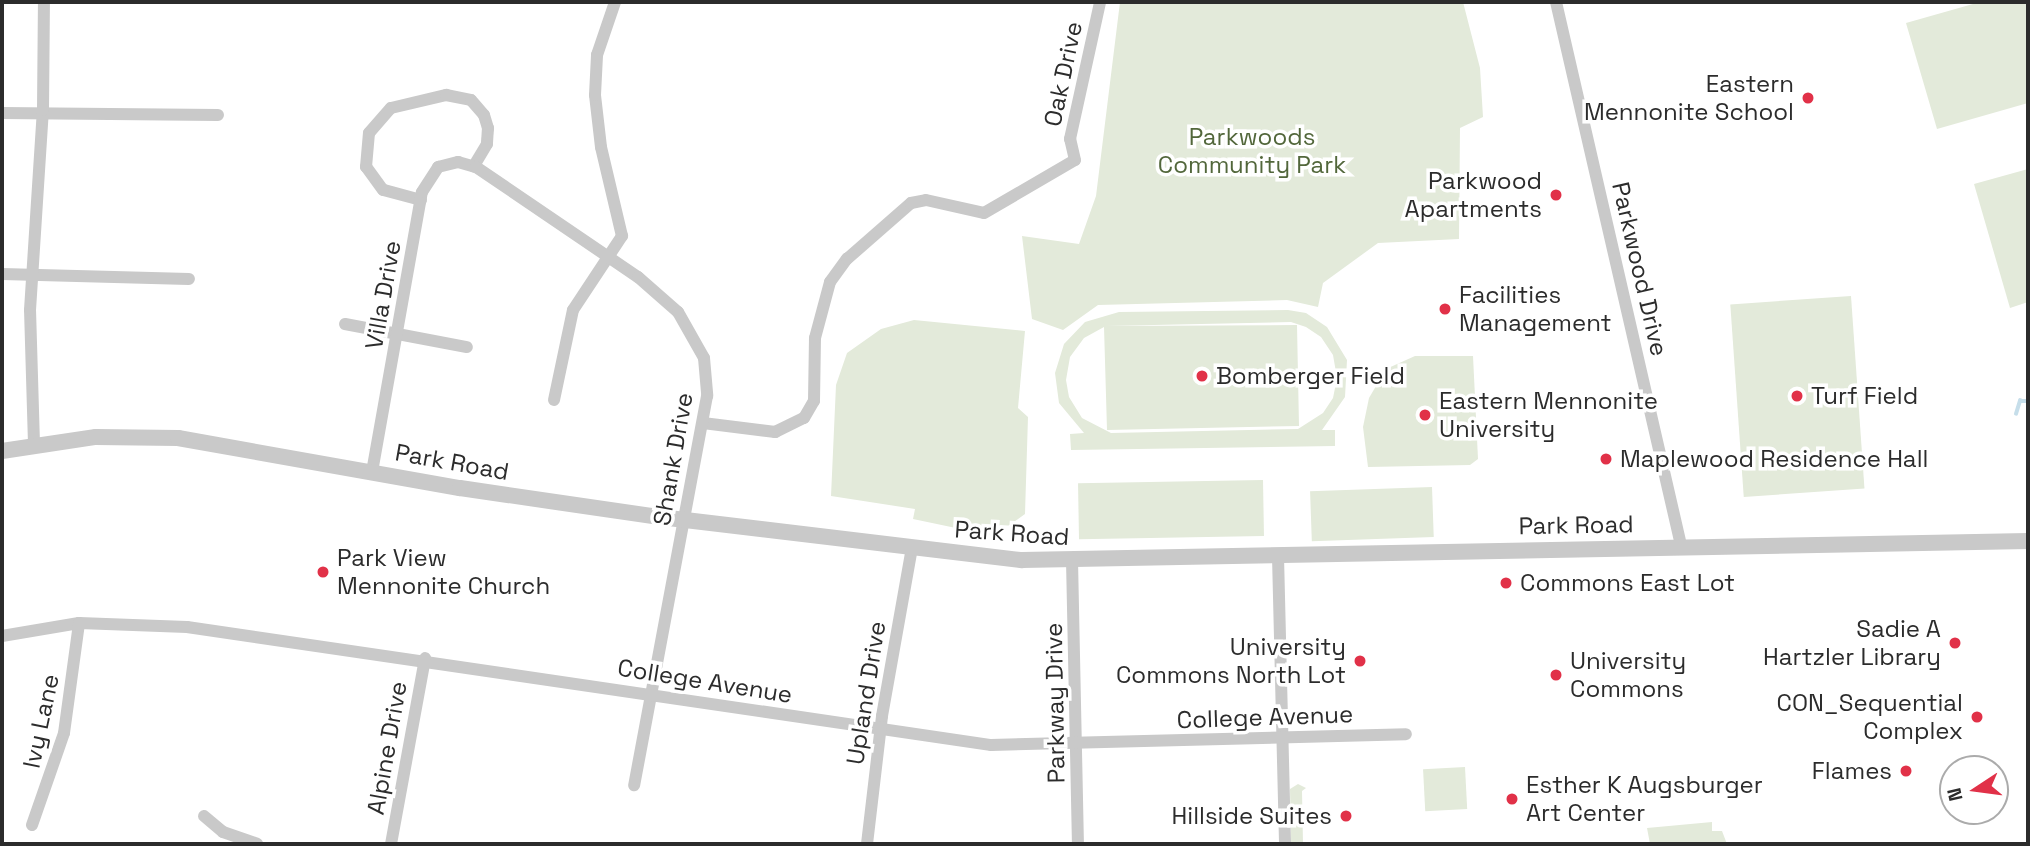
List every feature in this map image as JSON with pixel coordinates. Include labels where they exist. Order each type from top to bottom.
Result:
[{"type":"street","points":[[34,444],[32,274],[43,112],[44,2]]},
{"type":"street","points":[[554,400],[570,316],[591,280],[610,259],[623,232],[601,147],[595,71],[615,2]]},
{"type":"street","name":"Oak Drive","points":[[703,423],[775,432],[804,418],[814,401],[816,331],[830,282],[845,261],[911,203],[926,200],[984,213],[1075,160],[1070,139],[1100,2]]},
{"type":"street","name":"Parkwood Drive","points":[[1556,2],[1681,545]]},
{"type":"street","points":[[421,200],[383,190],[366,167],[369,133],[391,108],[446,95],[471,100],[485,115],[488,128],[487,144],[474,166]]},
{"type":"street","points":[[2,113],[218,115]]},
{"type":"street","name":"Villa Drive","points":[[372,472],[426,181],[438,167],[458,162],[474,166]]},
{"type":"street","name":"Shank Drive","points":[[474,166],[668,302],[693,333],[707,379],[703,423],[634,785]]},
{"type":"street","points":[[2,274],[189,279]]},
{"type":"street","points":[[345,324],[467,347]]},
{"type":"street","name":"Park Road","points":[[2,451],[34,444],[128,435],[178,438],[372,472],[684,518],[998,558],[1072,560],[1681,545],[2028,541]]},
{"type":"street","name":"Upland Drive","points":[[867,844],[880,729],[912,548]]},
{"type":"street","points":[[1278,556],[1285,844]]},
{"type":"street","name":"Parkway Drive","points":[[1072,560],[1079,844]]},
{"type":"street","name":"College Avenue","points":[[2,636],[79,623],[187,627],[425,659],[997,745],[1406,734]]},
{"type":"street","name":"Ivy Lane","points":[[32,825],[64,733],[79,623]]},
{"type":"street","name":"Alpine Drive","points":[[391,844],[425,659]]},
{"type":"street","points":[[204,816],[223,832],[257,844]]},
{"type":"green space","name":"Parkwoods Community Park","points":[[1120,2],[1463,2],[1480,68],[1483,117],[1460,128],[1459,239],[1378,243],[1323,283],[1318,307],[1287,300],[1098,305],[1063,330],[1032,319],[1022,236],[1079,244],[1096,196]]},
{"type":"green space","points":[[1980,2],[2028,2],[2028,103],[1937,129],[1906,23]]},
{"type":"green space","points":[[2028,169],[2028,302],[2010,308],[1974,184]]},
{"type":"green space","name":"Turf Field","points":[[1851,296],[1864,489],[1744,497],[1730,304]]},
{"type":"green space","name":"Bomberger Field","points":[[1288,310],[1306,313],[1327,327],[1347,360],[1345,397],[1322,430],[1335,430],[1335,446],[1071,450],[1070,434],[1084,433],[1059,403],[1055,373],[1064,344],[1085,322],[1119,312]],"holes":[[[1291,322],[1306,327],[1321,337],[1333,355],[1337,378],[1333,398],[1323,413],[1298,429],[1111,433],[1082,418],[1069,397],[1066,380],[1070,357],[1084,338],[1104,327],[1107,430],[1299,426],[1297,325],[1106,326]]]},
{"type":"green space","points":[[914,320],[1025,331],[1018,408],[1028,417],[1025,514],[994,536],[913,519],[915,509],[831,496],[836,385],[847,353],[881,329]]},
{"type":"green space","points":[[1415,356],[1473,356],[1478,459],[1470,465],[1368,467],[1363,427],[1369,398],[1386,369]]},
{"type":"green space","points":[[1263,480],[1264,536],[1079,539],[1078,483]]},
{"type":"green space","points":[[1432,487],[1434,537],[1312,541],[1310,491]]},
{"type":"green space","points":[[1465,767],[1467,809],[1425,811],[1423,769]]},
{"type":"green space","points":[[1298,784],[1306,788],[1302,791],[1303,844],[1291,844],[1290,789]]},
{"type":"green space","points":[[1712,822],[1712,831],[1722,831],[1727,844],[1650,844],[1647,828]]},
{"type":"waterway","points":[[2016,414],[2020,401],[2028,401]]},
{"type":"place","name":"Eastern Mennonite School","points":[[1808,98]]},
{"type":"place","name":"Parkwood Apartments","points":[[1556,195]]},
{"type":"place","name":"Facilities Management","points":[[1445,309]]},
{"type":"place","name":"Bomberger Field","points":[[1202,376]]},
{"type":"place","name":"Turf Field","points":[[1797,396]]},
{"type":"place","name":"Eastern Mennonite University","points":[[1425,415]]},
{"type":"place","name":"Maplewood Residence Hall","points":[[1606,459]]},
{"type":"place","name":"Park View Mennonite Church","points":[[323,572]]},
{"type":"place","name":"Commons East Lot","points":[[1506,583]]},
{"type":"place","name":"Sadie A Hartzler Library","points":[[1955,643]]},
{"type":"place","name":"University Commons North Lot","points":[[1360,661]]},
{"type":"place","name":"University Commons","points":[[1556,675]]},
{"type":"place","name":"CON_Sequential Complex","points":[[1977,717]]},
{"type":"place","name":"Flames","points":[[1906,771]]},
{"type":"place","name":"Esther K Augsburger Art Center","points":[[1512,799]]},
{"type":"place","name":"Hillside Suites","points":[[1346,816]]}]
